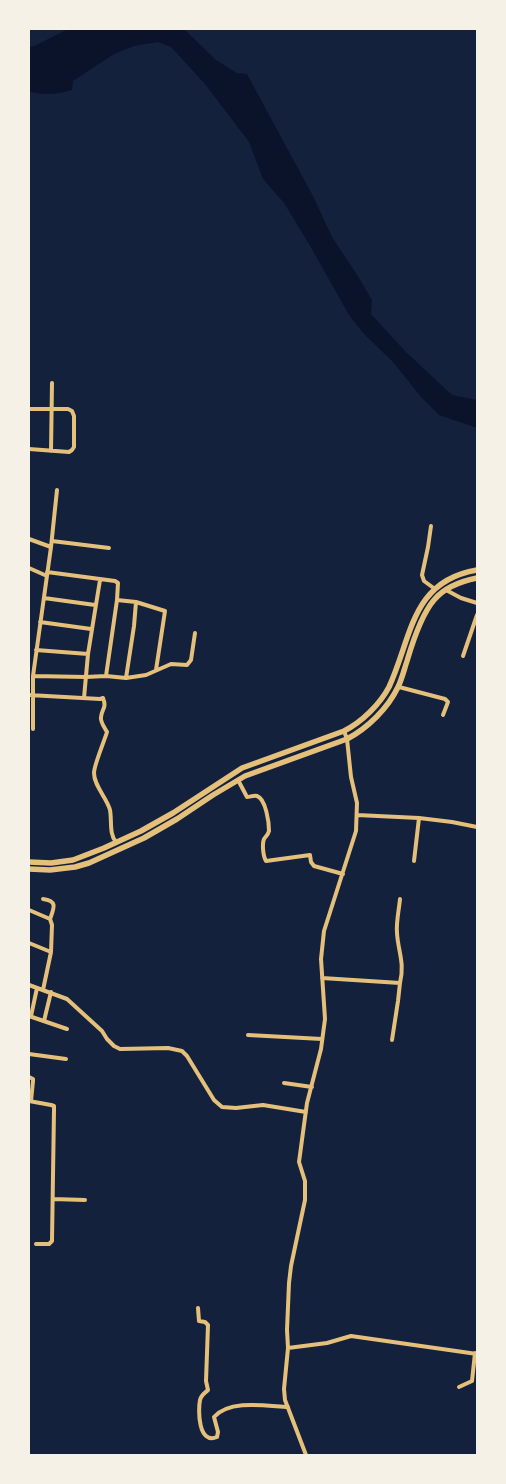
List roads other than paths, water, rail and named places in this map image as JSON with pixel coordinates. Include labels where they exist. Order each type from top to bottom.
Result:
[{"type":"main road","points":[[29,862],[51,863],[73,860],[102,849],[141,831],[182,807],[242,768],[353,727],[380,701],[388,688],[404,644],[424,601],[442,583],[458,575],[477,570]]},
{"type":"main road","points":[[29,868],[50,870],[76,867],[89,863],[144,838],[245,776],[347,739],[358,733],[386,706],[398,687],[411,647],[433,601],[446,590],[466,580],[477,578]]},
{"type":"main road","points":[[182,807],[186,813]]},
{"type":"main road","points":[[102,849],[106,856]]},
{"type":"street","points":[[50,451],[52,383]]},
{"type":"street","points":[[29,409],[68,409],[72,410],[74,416],[74,447],[72,450],[69,452],[29,449]]},
{"type":"street","points":[[33,729],[31,695],[52,541],[57,490]]},
{"type":"street","points":[[430,526],[428,547],[422,574],[424,581],[435,589]]},
{"type":"street","points":[[29,539],[50,547]]},
{"type":"street","points":[[52,541],[109,548]]},
{"type":"street","points":[[29,568],[47,574],[116,581],[118,587],[117,600],[106,676]]},
{"type":"street","points":[[84,698],[88,654],[100,580]]},
{"type":"street","points":[[446,590],[477,603]]},
{"type":"street","points":[[44,598],[95,605]]},
{"type":"street","points":[[117,600],[136,602],[163,610],[165,612],[156,670]]},
{"type":"street","points":[[126,678],[136,602]]},
{"type":"street","points":[[463,656],[477,615]]},
{"type":"street","points":[[40,622],[92,629]]},
{"type":"street","points":[[33,676],[106,676],[126,678],[146,674],[171,664],[187,665],[191,660],[194,633]]},
{"type":"street","points":[[36,650],[88,654]]},
{"type":"street","points":[[398,687],[445,699],[448,702],[443,715]]},
{"type":"street","points":[[31,695],[103,698],[105,703],[101,720],[107,732],[94,774],[100,791],[110,809],[113,839],[116,842]]},
{"type":"street","points":[[306,1455],[285,1400],[284,1389],[288,1348],[287,1330],[290,1278],[305,1200],[305,1181],[299,1162],[306,1112],[325,1019],[321,959],[324,931],[356,831],[357,803],[351,777],[347,739],[344,731]]},
{"type":"street","points":[[238,780],[247,797],[257,796],[265,807],[269,832],[263,841],[264,857],[266,861],[310,856],[311,862],[314,866],[343,874]]},
{"type":"street","points":[[357,815],[419,818],[477,827]]},
{"type":"street","points":[[414,861],[419,818]]},
{"type":"street","points":[[42,899],[48,900],[54,904],[50,919],[52,925],[51,952],[43,990]]},
{"type":"street","points":[[392,1040],[402,975],[400,950],[396,933],[400,899]]},
{"type":"street","points":[[29,910],[50,919]]},
{"type":"street","points":[[29,943],[51,952]]},
{"type":"street","points":[[322,978],[400,983]]},
{"type":"street","points":[[29,985],[67,999],[102,1030],[107,1039],[114,1046],[120,1049],[168,1048],[182,1051],[187,1056],[214,1100],[222,1107],[236,1108],[263,1105],[306,1112]]},
{"type":"street","points":[[37,988],[30,1016],[67,1029]]},
{"type":"street","points":[[44,1021],[51,992]]},
{"type":"street","points":[[248,1035],[322,1039]]},
{"type":"street","points":[[29,1054],[66,1059]]},
{"type":"street","points":[[29,1077],[33,1079],[30,1101],[54,1106],[52,1241],[49,1244],[36,1244]]},
{"type":"street","points":[[284,1083],[312,1087]]},
{"type":"street","points":[[53,1199],[85,1200]]},
{"type":"street","points":[[198,1308],[199,1321],[205,1322],[208,1325],[206,1381],[208,1390],[200,1398],[199,1421],[203,1433],[206,1436],[213,1438],[216,1437],[218,1432],[214,1417],[226,1409],[243,1405],[288,1407]]},
{"type":"street","points":[[288,1348],[327,1343],[351,1336],[476,1353],[472,1381],[459,1387]]},
{"type":"water","points":[[68,29],[184,29],[216,60],[237,73],[247,74],[314,198],[332,237],[372,300],[371,314],[406,352],[452,395],[477,400],[477,428],[439,415],[421,397],[393,362],[363,333],[349,315],[284,203],[263,179],[249,142],[205,84],[171,47],[158,42],[134,46],[114,54],[73,81],[72,90],[50,94],[29,92],[29,47]]}]
